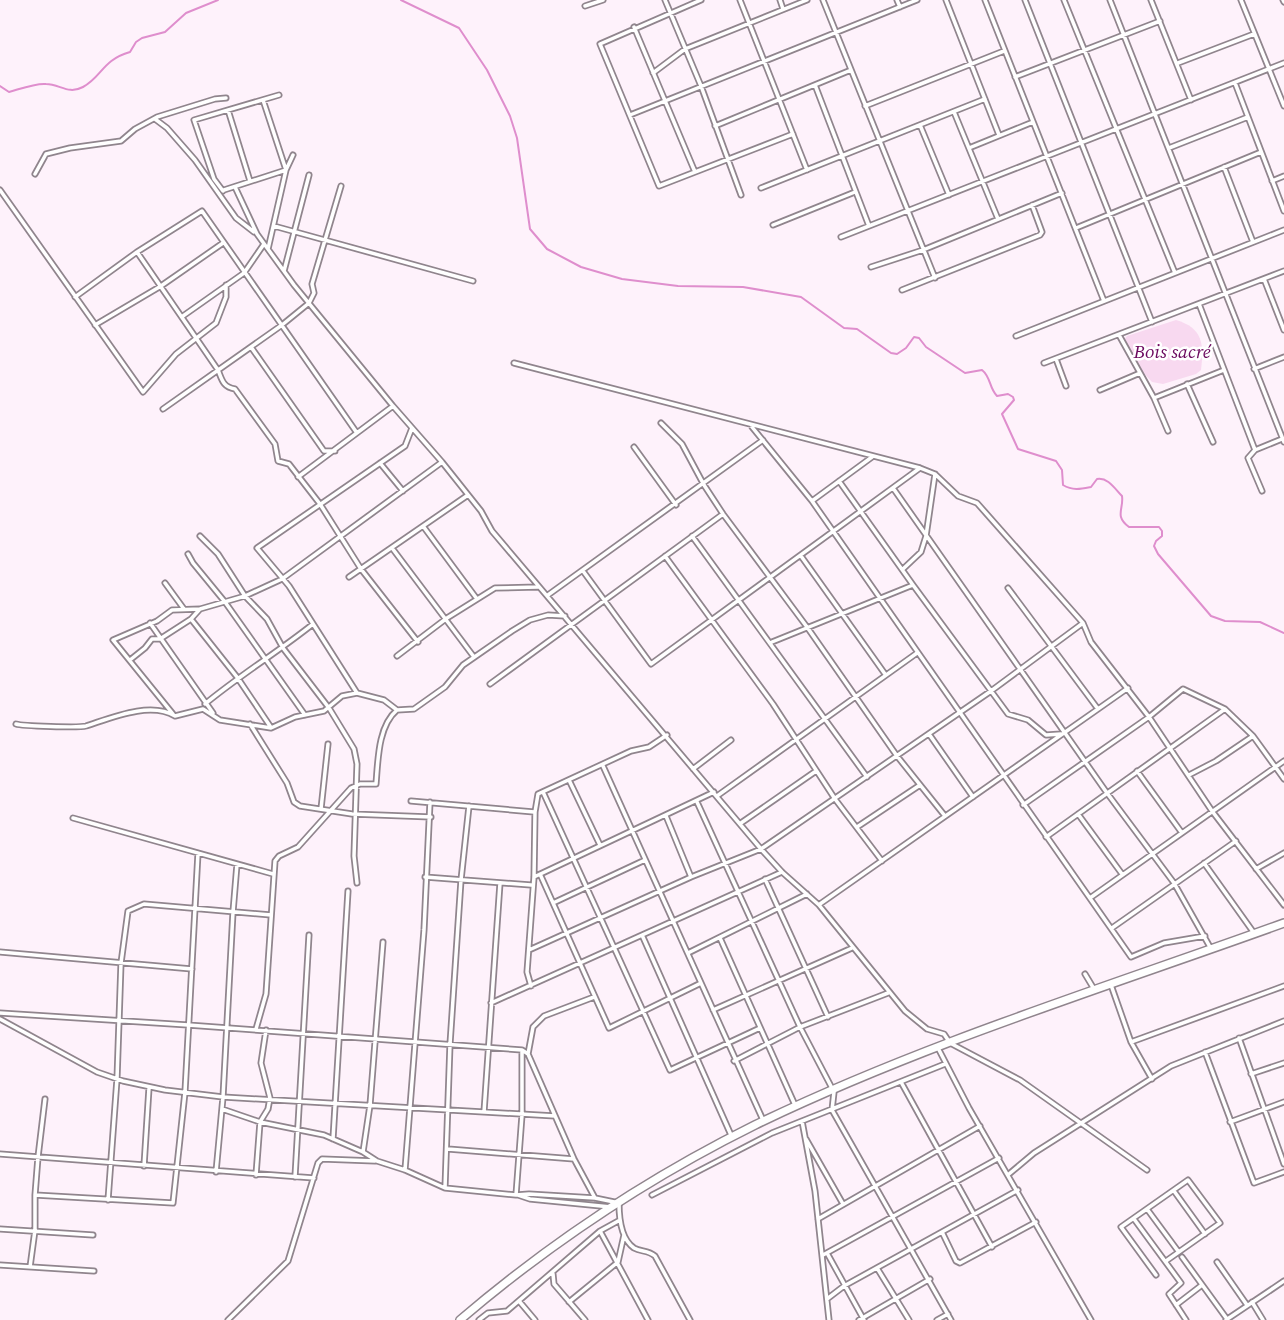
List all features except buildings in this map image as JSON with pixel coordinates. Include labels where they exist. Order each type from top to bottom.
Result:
[{"type":"main road","points":[[460,1320],[504,1284],[616,1205],[764,1121],[950,1043],[1284,923]]},
{"type":"street","points":[[585,6],[603,0]]},
{"type":"street","points":[[665,0],[701,86],[741,195]]},
{"type":"street","points":[[701,0],[600,44],[659,186],[793,134]]},
{"type":"street","points":[[740,0],[807,170]]},
{"type":"street","points":[[780,0],[783,9]]},
{"type":"street","points":[[653,73],[685,50],[807,0]]},
{"type":"street","points":[[823,0],[935,278]]},
{"type":"street","points":[[897,0],[900,7]]},
{"type":"street","points":[[630,115],[917,0]]},
{"type":"street","points":[[946,0],[999,135]]},
{"type":"street","points":[[985,0],[1104,301]]},
{"type":"street","points":[[1064,0],[1175,273]]},
{"type":"street","points":[[1110,0],[1283,440],[1255,450],[1248,458],[1262,491]]},
{"type":"street","points":[[1151,0],[1191,100]]},
{"type":"street","points":[[1241,0],[1284,105]]},
{"type":"street","points":[[1027,1],[1049,64],[1152,321]]},
{"type":"street","points":[[1015,77],[1160,21]]},
{"type":"street","points":[[634,27],[695,172]]},
{"type":"street","points":[[1177,63],[1254,34]]},
{"type":"street","points":[[865,106],[1004,51]]},
{"type":"street","points":[[841,237],[1284,63]]},
{"type":"street","points":[[715,126],[851,70]]},
{"type":"street","points":[[1235,83],[1284,211]]},
{"type":"street","points":[[815,85],[869,226]]},
{"type":"street","points":[[257,234],[236,218],[214,179],[194,120],[279,95]]},
{"type":"street","points":[[35,174],[46,154],[121,141],[135,129],[155,119],[215,99],[226,98]]},
{"type":"street","points":[[761,188],[985,99]]},
{"type":"street","points":[[263,100],[286,170]]},
{"type":"street","points":[[228,110],[250,181]]},
{"type":"street","points":[[954,112],[998,219]]},
{"type":"street","points":[[1169,148],[1248,117]]},
{"type":"street","points":[[155,119],[172,132],[221,191]]},
{"type":"street","points":[[969,148],[1033,122]]},
{"type":"street","points":[[920,125],[949,195]]},
{"type":"street","points":[[1076,228],[1261,152]]},
{"type":"street","points":[[183,317],[244,273],[266,246],[274,226],[286,170],[293,155]]},
{"type":"street","points":[[1224,167],[1253,242]]},
{"type":"street","points":[[221,191],[286,170]]},
{"type":"street","points":[[284,271],[309,174]]},
{"type":"street","points":[[1272,181],[1284,176]]},
{"type":"street","points":[[163,408],[309,303],[314,293],[312,284],[341,186]]},
{"type":"street","points":[[235,187],[257,234],[284,271],[442,462],[492,531],[761,849],[819,905],[888,993],[927,1029],[944,1034],[950,1043],[1020,1080],[1147,1170]]},
{"type":"street","points":[[0,190],[143,392],[176,354],[186,345],[198,340],[216,323],[226,297],[226,285]]},
{"type":"street","points":[[773,225],[855,192]]},
{"type":"street","points":[[871,267],[923,250],[1062,193]]},
{"type":"street","points":[[902,290],[1041,234],[1032,205]]},
{"type":"street","points":[[75,297],[137,252],[202,211],[357,433]]},
{"type":"street","points":[[274,226],[473,281]]},
{"type":"street","points":[[1017,336],[1284,230]]},
{"type":"street","points":[[95,325],[162,286],[222,243]]},
{"type":"street","points":[[137,252],[218,370],[223,383],[235,389],[275,444],[278,461],[289,464],[320,504],[361,569],[418,642]]},
{"type":"street","points":[[1044,363],[1284,271]]},
{"type":"street","points":[[1264,279],[1282,318],[1284,330]]},
{"type":"street","points":[[1199,304],[1255,450]]},
{"type":"street","points":[[1118,335],[1154,398],[1168,431]]},
{"type":"street","points":[[251,347],[324,451],[335,451]]},
{"type":"street","points":[[1254,369],[1284,357]]},
{"type":"street","points":[[1056,359],[1066,386]]},
{"type":"street","points":[[514,363],[920,468],[935,474],[958,496],[982,506],[1083,623],[1091,642],[1128,688],[1212,811],[1284,905]]},
{"type":"street","points":[[1154,398],[1224,370]]},
{"type":"street","points":[[1100,390],[1140,373]]},
{"type":"street","points":[[1188,384],[1213,442]]},
{"type":"street","points":[[298,477],[393,406]]},
{"type":"street","points":[[661,423],[682,444],[723,514],[807,627],[897,756],[945,817]]},
{"type":"street","points":[[752,426],[812,501],[1131,957],[1164,943],[1205,936]]},
{"type":"street","points":[[357,693],[282,579],[257,548],[405,446],[412,428]]},
{"type":"street","points":[[548,595],[763,440]]},
{"type":"street","points":[[634,447],[676,505]]},
{"type":"street","points":[[812,501],[872,457]]},
{"type":"street","points":[[175,716],[113,640],[172,610],[200,609],[225,602],[282,579],[442,462]]},
{"type":"street","points":[[380,463],[403,491]]},
{"type":"street","points":[[583,570],[650,664],[920,468]]},
{"type":"street","points":[[903,569],[921,552],[935,474]]},
{"type":"street","points":[[839,481],[1012,716],[1028,720],[1046,735],[1065,733]]},
{"type":"street","points":[[893,488],[1107,793],[1174,883],[1211,949]]},
{"type":"street","points":[[349,577],[468,495]]},
{"type":"street","points":[[490,684],[723,514]]},
{"type":"street","points":[[423,526],[477,599]]},
{"type":"street","points":[[200,536],[218,554],[245,596],[267,620],[283,648],[329,708],[354,749],[357,764],[354,815],[357,883]]},
{"type":"street","points":[[692,536],[867,777]]},
{"type":"street","points":[[392,548],[474,657]]},
{"type":"street","points":[[188,554],[305,715]]},
{"type":"street","points":[[801,555],[885,674]]},
{"type":"street","points":[[665,556],[773,704],[835,799],[882,861]]},
{"type":"street","points":[[164,583],[184,610]]},
{"type":"street","points":[[771,642],[913,585]]},
{"type":"street","points":[[397,656],[447,618],[495,588],[540,587]]},
{"type":"street","points":[[1009,588],[1098,709]]},
{"type":"street","points":[[130,660],[152,639],[160,639],[191,619],[200,609]]},
{"type":"street","points":[[150,623],[214,715],[220,720],[271,728],[295,717],[324,711],[342,696],[357,693],[384,700],[397,710],[414,709],[445,687],[463,665],[530,620],[548,615],[565,616]]},
{"type":"street","points":[[191,619],[237,677],[271,728]]},
{"type":"street","points":[[529,950],[691,877],[761,849],[991,691],[1083,623]]},
{"type":"street","points":[[205,704],[237,677],[283,648],[313,624]]},
{"type":"street","points":[[534,877],[715,794],[917,653]]},
{"type":"street","points":[[819,905],[1128,688]]},
{"type":"street","points":[[1023,805],[1149,717],[1183,689],[1225,709],[1253,736],[1284,779]]},
{"type":"street","points":[[16,724],[84,727],[129,712],[166,711],[175,716],[203,709],[214,715]]},
{"type":"street","points":[[1046,837],[1225,709]]},
{"type":"street","points":[[256,1030],[266,994],[273,867],[279,856],[298,847],[356,784],[376,784],[378,756],[386,722],[397,710]]},
{"type":"street","points":[[250,724],[287,783],[294,802],[300,806],[354,815],[431,817]]},
{"type":"street","points":[[929,734],[973,797]]},
{"type":"street","points":[[531,986],[527,972],[538,794],[631,751],[649,747],[667,735]]},
{"type":"street","points":[[1189,776],[1253,736]]},
{"type":"street","points":[[693,769],[731,740]]},
{"type":"street","points":[[321,809],[328,744]]},
{"type":"street","points":[[1090,898],[1284,761]]},
{"type":"street","points":[[603,766],[734,1060],[764,1121]]},
{"type":"street","points":[[741,823],[816,771]]},
{"type":"street","points":[[1137,771],[1181,833]]},
{"type":"street","points":[[569,779],[600,845]]},
{"type":"street","points":[[856,827],[920,785]]},
{"type":"street","points":[[543,792],[670,1070],[760,1028]]},
{"type":"street","points":[[411,801],[535,812]]},
{"type":"street","points":[[405,1170],[424,930],[430,802]]},
{"type":"street","points":[[697,802],[800,1027],[833,1090],[832,1110],[951,1320]]},
{"type":"street","points":[[446,1188],[450,1044],[469,806]]},
{"type":"street","points":[[1078,814],[1122,874]]},
{"type":"street","points":[[666,816],[691,877]]},
{"type":"street","points":[[73,818],[273,874]]},
{"type":"street","points":[[1112,929],[1236,841]]},
{"type":"street","points":[[35,1195],[173,1203],[184,1092],[197,909],[198,853]]},
{"type":"street","points":[[1256,869],[1284,853]]},
{"type":"street","points":[[553,903],[645,860]]},
{"type":"street","points":[[1204,863],[1254,934]]},
{"type":"street","points":[[216,1172],[237,864]]},
{"type":"street","points":[[491,1003],[782,872]]},
{"type":"street","points":[[540,874],[608,1028],[701,983]]},
{"type":"street","points":[[425,877],[532,885]]},
{"type":"street","points":[[765,879],[828,1017]]},
{"type":"street","points":[[484,1112],[500,883]]},
{"type":"street","points":[[333,1139],[348,891]]},
{"type":"street","points":[[688,953],[807,894]]},
{"type":"street","points":[[108,1200],[117,1079],[121,963],[128,911],[144,904],[271,915]]},
{"type":"street","points":[[641,934],[732,1137]]},
{"type":"street","points":[[295,1177],[309,935]]},
{"type":"street","points":[[720,938],[796,1107]]},
{"type":"street","points":[[363,1152],[370,1105],[383,942]]},
{"type":"street","points":[[713,1011],[852,948]]},
{"type":"street","points":[[0,952],[192,968]]},
{"type":"street","points":[[1085,974],[1095,991]]},
{"type":"street","points":[[1111,985],[1131,1042],[1152,1079]]},
{"type":"street","points":[[1131,1042],[1284,986]]},
{"type":"street","points":[[734,1060],[800,1027],[888,993]]},
{"type":"street","points":[[594,997],[544,1016],[534,1027],[528,1054],[574,1159],[595,1198]]},
{"type":"street","points":[[0,1013],[415,1041],[522,1051],[528,1054]]},
{"type":"street","points":[[0,1019],[74,1060],[117,1079],[149,1087],[223,1097],[555,1116]]},
{"type":"street","points":[[1009,1174],[1034,1153],[1171,1066],[1284,1021]]},
{"type":"street","points":[[256,1175],[260,1122],[268,1109],[270,1098],[261,1063],[266,1030]]},
{"type":"street","points":[[1239,1038],[1284,1164]]},
{"type":"street","points":[[938,1048],[1089,1319]]},
{"type":"street","points":[[516,1195],[522,1115],[522,1051]]},
{"type":"street","points":[[1205,1052],[1254,1183],[1284,1172]]},
{"type":"street","points":[[1251,1074],[1284,1063]]},
{"type":"street","points":[[652,1195],[772,1133],[945,1064]]},
{"type":"street","points":[[901,1082],[992,1247]]},
{"type":"street","points":[[144,1166],[149,1087]]},
{"type":"street","points":[[30,1267],[45,1099]]},
{"type":"street","points":[[1230,1122],[1284,1102]]},
{"type":"street","points":[[222,1109],[260,1122],[333,1139],[377,1161],[446,1188],[516,1195],[595,1198],[616,1205]]},
{"type":"street","points":[[802,1121],[825,1254],[829,1320]]},
{"type":"street","points":[[818,1219],[980,1125]]},
{"type":"street","points":[[805,1136],[843,1204]]},
{"type":"street","points":[[448,1149],[574,1159]]},
{"type":"street","points":[[0,1154],[314,1178]]},
{"type":"street","points":[[825,1254],[999,1158]]},
{"type":"street","points":[[228,1320],[288,1261],[318,1163],[322,1159],[377,1161]]},
{"type":"street","points":[[1156,1275],[1121,1227],[1188,1180],[1220,1223],[1166,1261]]},
{"type":"street","points":[[827,1299],[844,1286],[1018,1190]]},
{"type":"street","points":[[1174,1191],[1205,1234]]},
{"type":"street","points":[[516,1195],[530,1199],[616,1205]]},
{"type":"street","points":[[616,1205],[624,1233],[633,1247],[647,1250],[655,1256],[690,1320]]},
{"type":"street","points":[[1147,1209],[1178,1251]]},
{"type":"street","points":[[1134,1219],[1181,1283],[1168,1292],[1186,1320]]},
{"type":"street","points":[[480,1320],[488,1313],[507,1311],[600,1231],[620,1220]]},
{"type":"street","points":[[942,1232],[958,1262],[992,1247],[1036,1222]]},
{"type":"street","points":[[0,1229],[93,1235]]},
{"type":"street","points":[[600,1231],[648,1320]]},
{"type":"street","points":[[569,1301],[618,1262],[624,1233]]},
{"type":"street","points":[[825,1254],[862,1319],[930,1279]]},
{"type":"street","points":[[1182,1257],[1226,1320],[1283,1283]]},
{"type":"street","points":[[1217,1262],[1263,1320]]},
{"type":"street","points":[[0,1265],[94,1271]]},
{"type":"street","points":[[877,1268],[908,1320]]},
{"type":"street","points":[[553,1274],[554,1284],[585,1320]]},
{"type":"street","points":[[1176,1305],[1202,1285]]},
{"type":"street","points":[[519,1301],[535,1320]]},
{"type":"street","points":[[937,1320],[948,1314]]},
{"type":"green space","name":"Bois sacré","points":[[1176,320],[1192,328],[1200,338],[1201,370],[1163,384],[1152,382],[1141,370],[1124,340],[1127,336]]},
{"type":"waterway","points":[[0,86],[9,92],[42,84],[68,90],[78,89],[89,83],[114,59],[130,52],[142,38],[165,32],[186,13],[218,0]]},
{"type":"waterway","points":[[401,0],[459,28],[487,70],[510,116],[517,138],[530,229],[547,249],[581,267],[622,279],[678,286],[743,287],[801,297],[844,328],[857,329],[891,353],[897,354],[906,348],[914,337],[965,373],[982,370],[997,396],[1008,394],[1013,397],[1014,400],[1002,414],[1018,449],[1056,461],[1062,470],[1063,485],[1067,487],[1091,487],[1097,479],[1111,484],[1122,496],[1121,516],[1124,523],[1129,527],[1159,527],[1162,536],[1154,546],[1158,554],[1211,616],[1225,621],[1260,622],[1284,633]]}]
